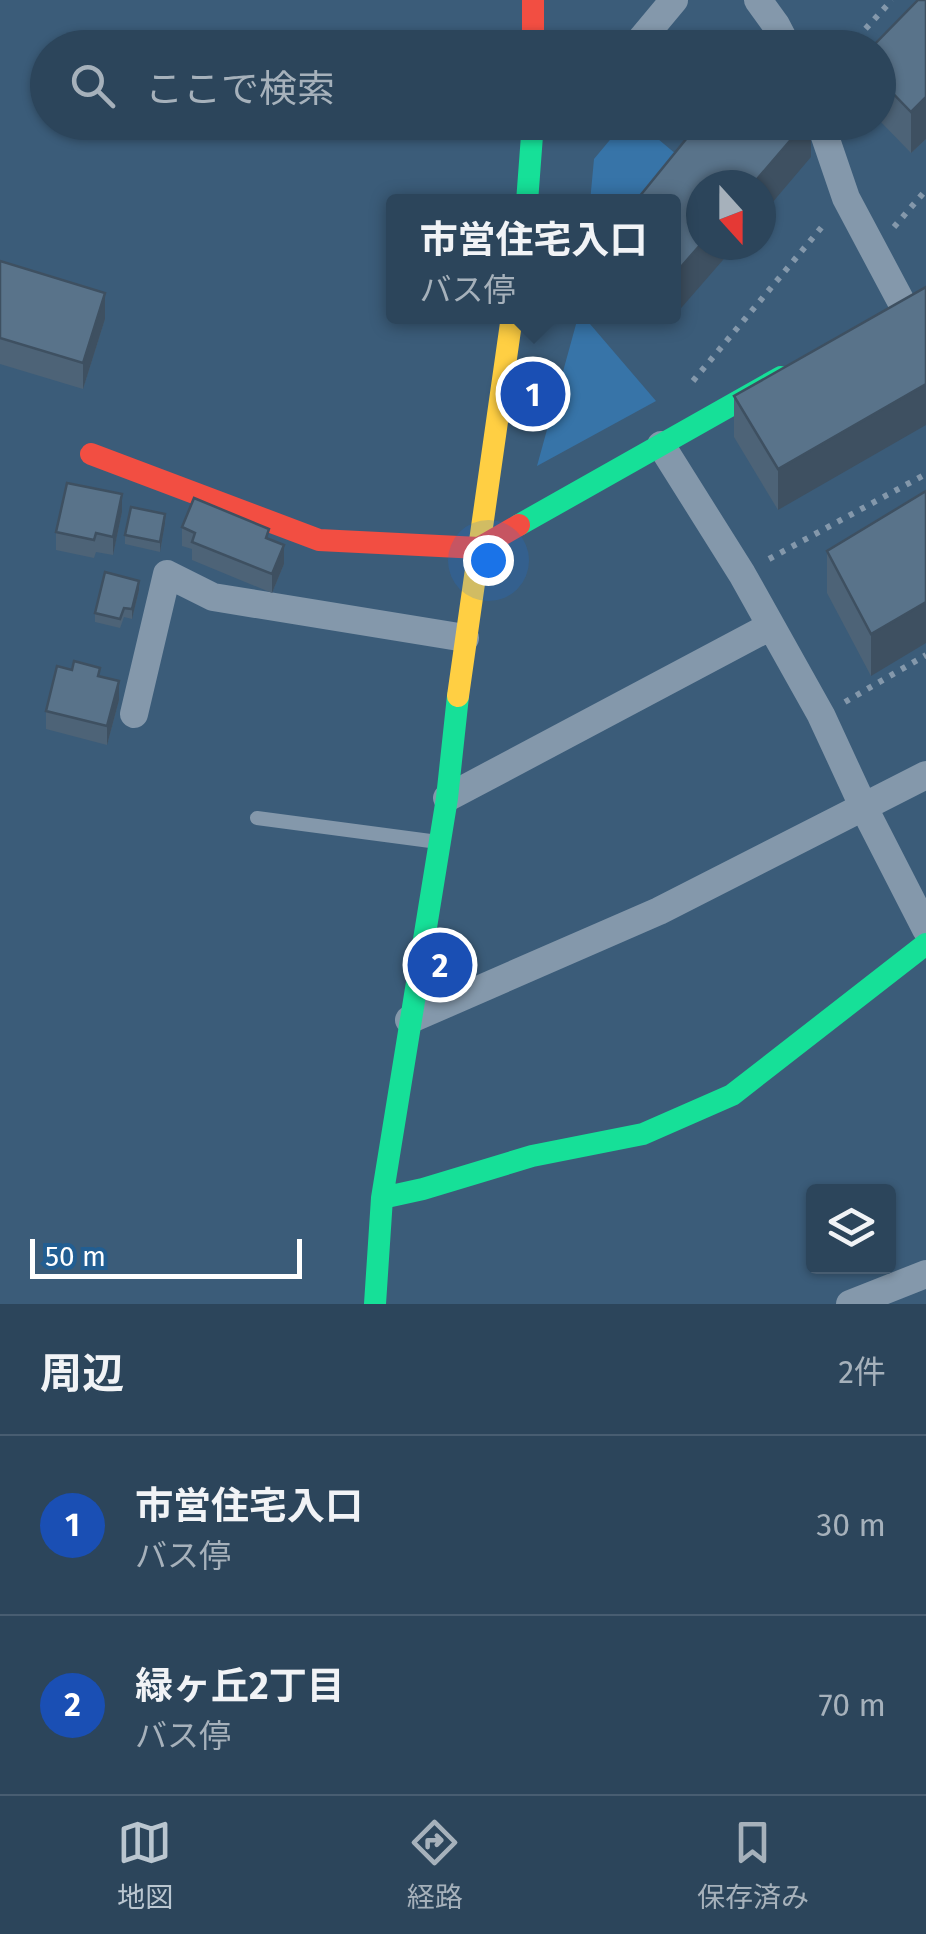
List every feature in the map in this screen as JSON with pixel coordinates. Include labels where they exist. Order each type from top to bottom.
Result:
[{"type":"street","points":[[533,0],[533,30]]},
{"type":"street","points":[[649,30],[674,0]]},
{"type":"street","points":[[758,0],[779,30]]},
{"type":"street","points":[[527,194],[531,140]]},
{"type":"street","points":[[826,140],[846,198],[906,306]]},
{"type":"street","points":[[375,1304],[382,1198],[447,798],[464,638],[511,324]]},
{"type":"street","points":[[91,454],[319,540],[479,548],[804,364]]},
{"type":"street","points":[[661,445],[742,574],[821,715],[926,929]]},
{"type":"street","points":[[134,714],[167,574],[213,597],[464,638]]},
{"type":"street","points":[[447,798],[771,626]]},
{"type":"street","points":[[409,1020],[660,910],[926,775]]},
{"type":"street","points":[[382,1198],[532,1156],[643,1134],[732,1094],[926,944]]},
{"type":"street","points":[[850,1304],[926,1274]]},
{"type":"lane","points":[[257,818],[439,842]]},
{"type":"path","points":[[864,30],[892,0]]},
{"type":"path","points":[[874,250],[926,190]]},
{"type":"path","points":[[688,388],[846,198]]},
{"type":"path","points":[[742,574],[926,474]]},
{"type":"path","points":[[821,715],[926,655]]},
{"type":"shaded area","points":[[610,140],[659,140],[689,165],[660,194],[591,194],[594,159]]},
{"type":"shaded area","points":[[576,324],[590,324],[656,401],[537,466]]},
{"type":"building","points":[[918,0],[926,0],[926,97],[911,112],[896,97],[896,30],[889,30]]},
{"type":"building","points":[[685,140],[791,140],[765,170],[686,170],[687,260],[681,267],[681,194],[642,194]]},
{"type":"building","points":[[0,261],[105,293],[83,363],[0,338]]},
{"type":"building","points":[[926,287],[926,384],[778,469],[734,396]]},
{"type":"building","points":[[67,483],[122,494],[113,537],[96,533],[94,540],[56,532]]},
{"type":"building","points":[[926,491],[926,602],[871,634],[827,551]]},
{"type":"building","points":[[194,498],[269,529],[266,538],[284,545],[272,574],[192,542],[195,533],[182,527]]},
{"type":"building","points":[[131,507],[165,514],[160,542],[125,535]]},
{"type":"building","points":[[105,572],[139,581],[132,609],[124,608],[120,619],[95,613]]},
{"type":"building","points":[[74,661],[100,668],[98,676],[119,681],[107,726],[46,711],[57,666],[72,670]]},
{"type":"traffic: fast","points":[[528,194],[532,140]]},
{"type":"traffic: fast","points":[[519,525],[781,377]]},
{"type":"traffic: fast","points":[[375,1304],[382,1198],[447,798],[458,696]]},
{"type":"traffic: fast","points":[[382,1198],[532,1156],[643,1134],[732,1095],[926,944]]},
{"type":"traffic: slow","points":[[458,696],[511,324]]},
{"type":"traffic: jam","points":[[533,0],[533,30]]},
{"type":"traffic: jam","points":[[91,454],[319,540],[479,548],[519,525]]},
{"type":"place","name":"市営住宅入口","points":[[533,394]]},
{"type":"place","name":"緑ヶ丘2丁目","points":[[440,965]]}]
